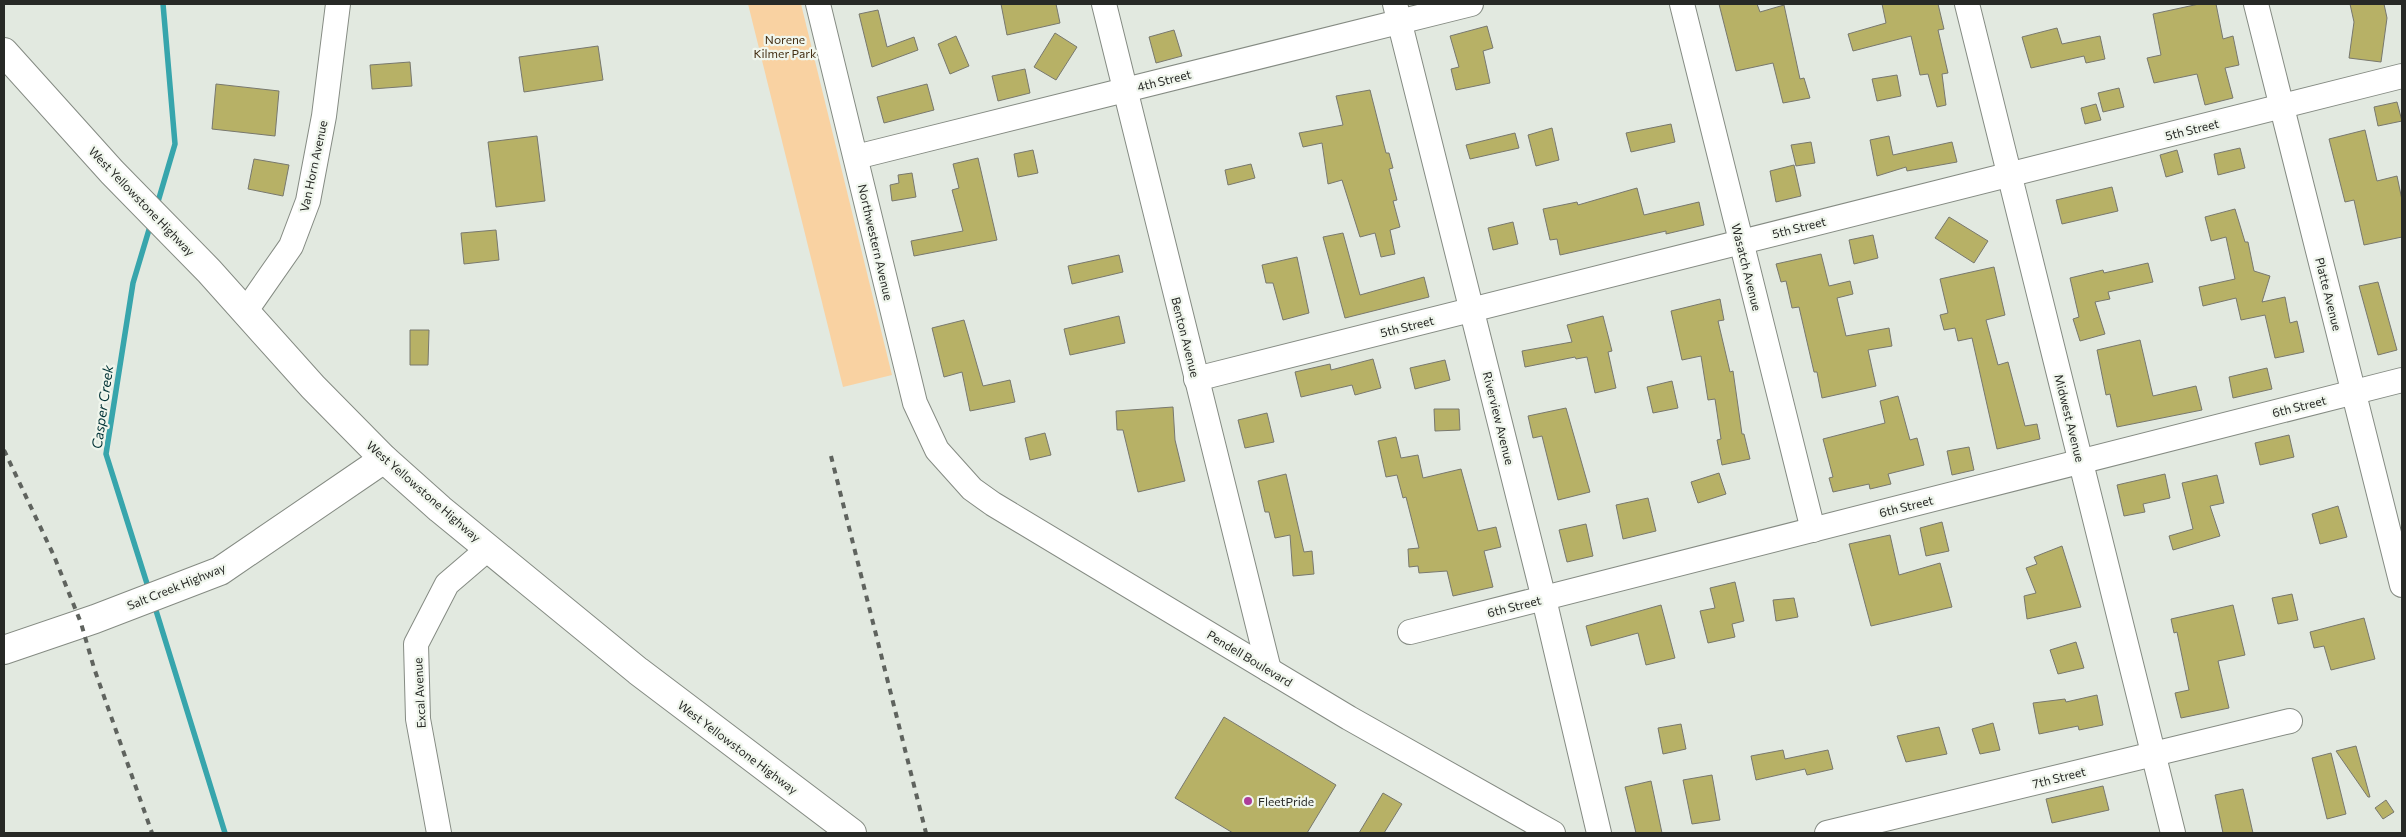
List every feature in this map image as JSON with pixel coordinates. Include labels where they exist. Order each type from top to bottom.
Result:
[{"type":"main road","name":"West Yellowstone Highway","points":[[4,52],[112,172],[210,271],[313,387],[384,459],[638,671],[851,832]]},
{"type":"main road","name":"Salt Creek Highway","points":[[4,650],[95,619],[220,571],[384,459]]},
{"type":"street","name":"Van Horn Avenue","points":[[245,312],[291,246],[308,202],[324,116],[338,4]]},
{"type":"street","name":"Northwestern Avenue","points":[[818,4],[915,403],[937,450],[954,471]]},
{"type":"street","name":"Benton Avenue","points":[[1104,4],[1269,670]]},
{"type":"street","name":"4th Street","points":[[856,157],[1125,90],[1397,13],[1471,4]]},
{"type":"street","name":"Wasatch Avenue","points":[[1682,4],[1813,530]]},
{"type":"street","name":"Midwest Avenue","points":[[1966,4],[2173,833]]},
{"type":"street","name":"Platte Avenue","points":[[2256,4],[2402,585]]},
{"type":"street","name":"Riverview Avenue","points":[[1397,13],[1544,599],[1599,833]]},
{"type":"street","name":"5th Street","points":[[1196,379],[2402,76]]},
{"type":"street","name":"6th Street","points":[[1410,632],[2402,380]]},
{"type":"street","name":"Pendell Boulevard","points":[[954,471],[972,489],[993,504],[1349,718],[1554,833]]},
{"type":"street","name":"Excal Avenue","points":[[439,833],[418,719],[416,644],[447,584],[489,548]]},
{"type":"street","name":"7th Street","points":[[1827,833],[1878,827],[2153,754],[2290,721]]},
{"type":"green space","name":"Norene Kilmer Park","points":[[748,4],[801,4],[892,375],[843,387]]},
{"type":"building","points":[[1001,4],[1056,4],[1060,23],[1007,35]]},
{"type":"building","points":[[1719,4],[1757,4],[1760,12],[1784,5],[1800,79],[1804,78],[1810,98],[1783,103],[1773,63],[1736,71]]},
{"type":"building","points":[[1882,4],[1938,4],[1944,29],[1938,30],[1948,73],[1942,74],[1946,105],[1937,107],[1928,74],[1920,75],[1911,36],[1853,51],[1848,34],[1886,23]]},
{"type":"building","points":[[2199,4],[2216,4],[2223,39],[2233,36],[2239,65],[2225,68],[2233,98],[2205,105],[2197,74],[2154,83],[2147,58],[2161,55],[2153,14]]},
{"type":"building","points":[[2350,4],[2384,4],[2387,18],[2381,62],[2349,58],[2354,22]]},
{"type":"building","points":[[878,10],[887,47],[914,37],[918,50],[872,67],[859,14]]},
{"type":"building","points":[[1487,26],[1493,48],[1483,51],[1490,83],[1456,90],[1451,69],[1459,67],[1450,36]]},
{"type":"building","points":[[2057,28],[2062,44],[2100,36],[2105,59],[2086,63],[2084,56],[2031,68],[2022,37]]},
{"type":"building","points":[[1174,30],[1182,56],[1156,63],[1149,37]]},
{"type":"building","points":[[1055,33],[1077,47],[1056,80],[1034,67]]},
{"type":"building","points":[[956,36],[969,66],[950,74],[938,44]]},
{"type":"building","points":[[598,46],[603,80],[524,92],[519,57]]},
{"type":"building","points":[[410,62],[412,86],[372,89],[370,65]]},
{"type":"building","points":[[1025,69],[1030,93],[998,101],[992,76]]},
{"type":"building","points":[[1897,75],[1901,96],[1877,101],[1872,79]]},
{"type":"building","points":[[216,84],[279,91],[275,136],[212,129]]},
{"type":"building","points":[[927,84],[934,110],[884,123],[877,97]]},
{"type":"building","points":[[2119,88],[2124,107],[2103,112],[2098,93]]},
{"type":"building","points":[[1370,90],[1386,153],[1389,153],[1393,168],[1389,169],[1397,200],[1393,201],[1400,227],[1390,230],[1395,254],[1381,257],[1375,233],[1360,237],[1342,180],[1328,184],[1322,143],[1303,147],[1299,133],[1343,125],[1336,96]]},
{"type":"building","points":[[2397,102],[2402,121],[2378,126],[2374,107]]},
{"type":"building","points":[[2096,104],[2101,120],[2085,124],[2081,108]]},
{"type":"building","points":[[1671,124],[1675,142],[1631,152],[1626,133]]},
{"type":"building","points":[[1552,128],[1559,160],[1536,166],[1528,135]]},
{"type":"building","points":[[2365,130],[2377,181],[2397,176],[2402,200],[2402,237],[2364,245],[2354,200],[2345,202],[2329,139]]},
{"type":"building","points":[[1515,133],[1519,148],[1470,159],[1466,145]]},
{"type":"building","points":[[537,136],[545,201],[496,207],[488,142]]},
{"type":"building","points":[[1889,136],[1893,155],[1952,142],[1957,162],[1907,171],[1906,167],[1877,176],[1870,140]]},
{"type":"building","points":[[1811,142],[1815,163],[1796,166],[1791,145]]},
{"type":"building","points":[[2240,148],[2245,168],[2218,175],[2214,154]]},
{"type":"building","points":[[1033,150],[1038,173],[1018,177],[1014,154]]},
{"type":"building","points":[[2177,150],[2183,172],[2166,177],[2160,155]]},
{"type":"building","points":[[978,158],[997,240],[914,256],[911,241],[963,231],[952,190],[959,188],[953,164]]},
{"type":"building","points":[[254,159],[289,165],[283,196],[248,189]]},
{"type":"building","points":[[1251,164],[1255,178],[1228,185],[1225,170]]},
{"type":"building","points":[[1794,165],[1801,196],[1776,202],[1770,171]]},
{"type":"building","points":[[912,173],[916,197],[892,201],[890,185],[899,183],[898,175]]},
{"type":"building","points":[[2112,187],[2118,211],[2062,224],[2056,200]]},
{"type":"building","points":[[1637,188],[1644,215],[1699,202],[1704,225],[1666,234],[1666,231],[1560,255],[1557,239],[1550,240],[1543,209],[1577,202],[1578,205]]},
{"type":"building","points":[[2235,209],[2245,242],[2248,242],[2254,271],[2270,276],[2262,302],[2285,297],[2290,323],[2297,321],[2304,352],[2275,358],[2265,315],[2241,320],[2236,298],[2203,306],[2199,287],[2235,279],[2226,237],[2211,241],[2205,217]]},
{"type":"building","points":[[1949,217],[1988,241],[1974,263],[1935,238]]},
{"type":"building","points":[[1513,222],[1518,244],[1493,250],[1488,228]]},
{"type":"building","points":[[496,230],[499,260],[464,264],[461,233]]},
{"type":"building","points":[[1343,233],[1360,295],[1424,277],[1429,297],[1345,318],[1323,237]]},
{"type":"building","points":[[1873,235],[1878,258],[1854,264],[1849,240]]},
{"type":"building","points":[[1821,254],[1829,286],[1850,281],[1853,294],[1837,298],[1846,336],[1889,328],[1892,346],[1868,350],[1876,386],[1822,398],[1817,372],[1814,372],[1799,307],[1792,308],[1786,281],[1781,282],[1776,264]]},
{"type":"building","points":[[1119,255],[1123,272],[1072,284],[1068,266]]},
{"type":"building","points":[[1297,257],[1309,313],[1283,320],[1273,283],[1266,283],[1262,265]]},
{"type":"building","points":[[2148,263],[2153,282],[2108,292],[2110,299],[2095,302],[2105,334],[2080,341],[2073,319],[2079,317],[2070,278],[2103,270],[2104,273]]},
{"type":"building","points":[[1994,267],[2005,315],[1986,320],[1998,365],[2008,362],[2025,426],[2037,424],[2040,439],[1997,449],[1972,338],[1958,341],[1955,328],[1944,330],[1940,315],[1948,313],[1940,279]]},
{"type":"building","points":[[2378,282],[2397,350],[2378,355],[2359,286]]},
{"type":"building","points":[[1720,299],[1724,320],[1718,321],[1730,372],[1733,371],[1742,434],[1744,434],[1750,459],[1722,465],[1717,440],[1721,439],[1715,399],[1708,400],[1701,356],[1682,360],[1671,311]]},
{"type":"building","points":[[1119,316],[1125,343],[1070,355],[1064,329]]},
{"type":"building","points":[[1603,316],[1612,351],[1608,352],[1616,388],[1595,393],[1587,357],[1576,359],[1575,357],[1525,367],[1522,351],[1572,342],[1567,325]]},
{"type":"building","points":[[964,320],[983,386],[1010,380],[1015,402],[970,411],[962,372],[944,377],[932,328]]},
{"type":"building","points":[[410,330],[429,330],[428,365],[410,365]]},
{"type":"building","points":[[2140,340],[2153,396],[2196,386],[2202,410],[2117,427],[2110,394],[2106,395],[2097,350]]},
{"type":"building","points":[[1373,359],[1381,388],[1355,395],[1352,385],[1301,397],[1295,372],[1330,364],[1331,370]]},
{"type":"building","points":[[1445,360],[1450,380],[1415,389],[1410,368]]},
{"type":"building","points":[[2267,368],[2272,389],[2233,398],[2229,377]]},
{"type":"building","points":[[1672,381],[1678,408],[1653,413],[1647,387]]},
{"type":"building","points":[[1898,396],[1910,440],[1917,438],[1924,465],[1888,474],[1891,484],[1870,489],[1869,484],[1833,492],[1829,478],[1833,477],[1823,439],[1885,423],[1880,401]]},
{"type":"building","points":[[1173,407],[1175,440],[1185,481],[1138,492],[1123,430],[1117,430],[1116,411]]},
{"type":"building","points":[[1566,408],[1590,492],[1558,500],[1542,436],[1533,438],[1528,416]]},
{"type":"building","points":[[1434,409],[1459,409],[1460,430],[1435,431]]},
{"type":"building","points":[[1267,413],[1274,442],[1245,448],[1238,420]]},
{"type":"building","points":[[1045,433],[1051,455],[1030,460],[1025,438]]},
{"type":"building","points":[[2289,435],[2294,457],[2260,465],[2255,443]]},
{"type":"building","points":[[1396,437],[1401,458],[1418,455],[1423,478],[1461,469],[1478,531],[1496,527],[1501,547],[1484,551],[1493,587],[1453,596],[1447,571],[1419,573],[1418,566],[1409,567],[1408,549],[1419,548],[1406,497],[1403,498],[1397,475],[1386,477],[1378,441]]},
{"type":"building","points":[[1969,447],[1974,470],[1952,475],[1947,451]]},
{"type":"building","points":[[1719,473],[1726,494],[1698,503],[1691,482]]},
{"type":"building","points":[[1286,474],[1304,552],[1312,551],[1314,574],[1293,576],[1290,535],[1275,538],[1269,512],[1265,512],[1258,481]]},
{"type":"building","points":[[2165,474],[2170,498],[2143,504],[2145,512],[2124,516],[2117,485]]},
{"type":"building","points":[[2217,475],[2224,503],[2210,506],[2220,536],[2173,550],[2169,536],[2193,529],[2182,483]]},
{"type":"building","points":[[1648,498],[1656,531],[1623,539],[1616,505]]},
{"type":"building","points":[[2338,506],[2347,537],[2320,544],[2312,514]]},
{"type":"building","points":[[1942,522],[1949,551],[1926,556],[1920,528]]},
{"type":"building","points":[[1586,524],[1593,556],[1567,562],[1559,530]]},
{"type":"building","points":[[1890,535],[1899,575],[1940,563],[1952,607],[1871,626],[1849,544]]},
{"type":"building","points":[[2062,546],[2081,607],[2027,619],[2024,596],[2036,593],[2026,568],[2037,564],[2034,557]]},
{"type":"building","points":[[1735,582],[1744,621],[1732,624],[1735,637],[1708,643],[1700,611],[1715,608],[1710,588]]},
{"type":"building","points":[[2292,594],[2298,620],[2278,624],[2272,598]]},
{"type":"building","points":[[1794,598],[1798,617],[1776,621],[1773,600]]},
{"type":"building","points":[[1661,605],[1675,658],[1646,665],[1638,633],[1591,646],[1586,626]]},
{"type":"building","points":[[2233,605],[2245,655],[2218,661],[2229,708],[2181,718],[2175,693],[2189,690],[2177,632],[2174,633],[2171,619]]},
{"type":"building","points":[[2364,618],[2375,659],[2331,670],[2324,646],[2314,648],[2310,632]]},
{"type":"building","points":[[2076,642],[2084,668],[2058,674],[2050,650]]},
{"type":"building","points":[[2097,695],[2103,725],[2079,730],[2078,726],[2039,734],[2033,703],[2065,699],[2066,702]]},
{"type":"building","points":[[1224,717],[1336,785],[1307,833],[1233,833],[1175,798]]},
{"type":"building","points":[[1993,723],[2000,750],[1980,754],[1972,729]]},
{"type":"building","points":[[1681,724],[1686,749],[1663,754],[1658,728]]},
{"type":"building","points":[[1939,727],[1947,754],[1906,762],[1897,736]]},
{"type":"building","points":[[2356,746],[2370,797],[2368,797],[2336,751]]},
{"type":"building","points":[[1783,750],[1785,759],[1828,750],[1833,769],[1807,775],[1805,769],[1756,780],[1751,756]]},
{"type":"building","points":[[2331,753],[2346,814],[2327,819],[2312,758]]},
{"type":"building","points":[[1712,775],[1720,820],[1692,824],[1683,780]]},
{"type":"building","points":[[1651,781],[1662,833],[1636,833],[1625,787]]},
{"type":"building","points":[[2103,786],[2109,810],[2052,823],[2046,799]]},
{"type":"building","points":[[2243,789],[2253,833],[2223,833],[2215,795]]},
{"type":"building","points":[[1383,793],[1402,804],[1384,833],[1359,833]]},
{"type":"building","points":[[2386,800],[2394,812],[2383,819],[2375,808]]},
{"type":"waterway","name":"Casper Creek","points":[[157,205],[175,144],[163,4]]},
{"type":"waterway","name":"Casper Creek","points":[[149,590],[106,454],[133,283],[151,223]]},
{"type":"waterway","name":"Casper Creek","points":[[154,604],[225,833]]},
{"type":"railway","points":[[4,450],[54,556],[81,623],[94,668],[152,833]]},
{"type":"railway","points":[[831,456],[926,833]]},
{"type":"place","name":"FleetPride","points":[[1248,801]]}]
